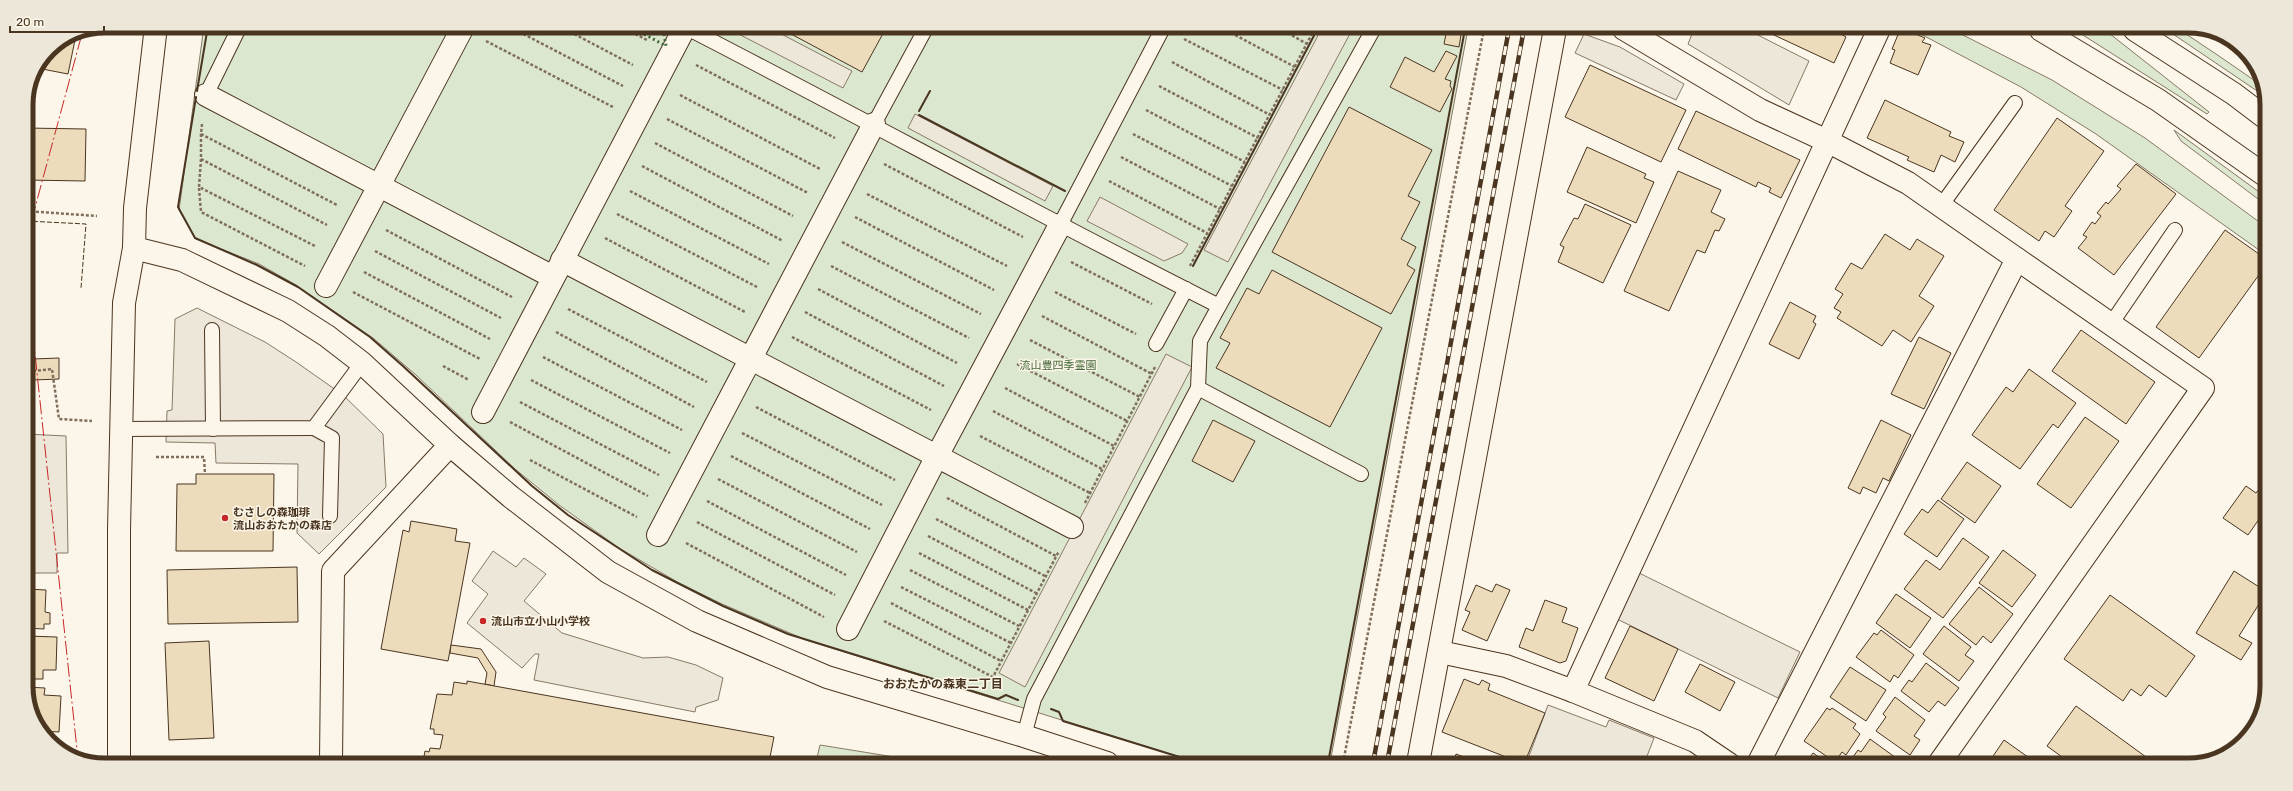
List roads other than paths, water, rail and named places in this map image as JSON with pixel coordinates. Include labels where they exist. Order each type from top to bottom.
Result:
[{"type":"street","points":[[119,758],[119,530],[124,303],[134,248],[135,208],[155,33]]},
{"type":"street","points":[[326,286],[459,33]]},
{"type":"street","points":[[484,410],[557,268],[594,202],[682,33]]},
{"type":"street","points":[[1419,758],[1554,33]]},
{"type":"street","points":[[1631,33],[1760,110],[1827,141],[1908,183],[2203,388],[1942,758]]},
{"type":"street","points":[[1574,691],[1618,605],[1827,141],[1878,33]]},
{"type":"street","points":[[2046,33],[2158,100],[2260,172]]},
{"type":"street","points":[[2141,33],[2228,90],[2260,114]]},
{"type":"street","points":[[206,95],[380,185],[750,359],[1072,527]]},
{"type":"street","points":[[659,532],[874,124]]},
{"type":"street","points":[[848,629],[954,422],[1060,225]]},
{"type":"street","points":[[134,248],[182,260],[288,311],[327,336],[362,362],[450,445],[511,497],[608,572],[697,621],[827,677],[1092,758]]},
{"type":"street","points":[[1761,758],[1790,689],[2017,259]]},
{"type":"street","points":[[331,758],[333,571],[450,445]]},
{"type":"street","points":[[1440,652],[1506,666],[1574,691],[1695,741],[1720,758]]},
{"type":"lane","points":[[206,95],[237,33]]},
{"type":"lane","points":[[697,33],[874,124],[1060,225],[1219,306]]},
{"type":"lane","points":[[874,124],[923,33]]},
{"type":"lane","points":[[1060,225],[1160,33]]},
{"type":"lane","points":[[1024,736],[1034,699],[1198,388],[1200,341],[1371,33]]},
{"type":"lane","points":[[1941,206],[2015,103]]},
{"type":"lane","points":[[2111,324],[2175,230]]},
{"type":"lane","points":[[1156,344],[1172,314],[1183,287]]},
{"type":"lane","points":[[212,330],[213,429]]},
{"type":"lane","points":[[314,428],[362,362]]},
{"type":"lane","points":[[1198,388],[1360,474]]},
{"type":"lane","points":[[121,428],[314,428],[332,438],[330,516]]},
{"type":"railway","points":[[1374,758],[1508,33]]},
{"type":"railway","points":[[1388,758],[1523,33]]},
{"type":"place","name":"むさしの森珈琲 流山おおたかの森店","points":[[225,518]]},
{"type":"place","name":"流山市立小山小学校","points":[[483,621]]},
{"type":"district","name":"おおたかの森東二丁目","points":[[943,684]]},
{"type":"park label","name":"流山豊四季霊園","points":[[1058,365]]}]
